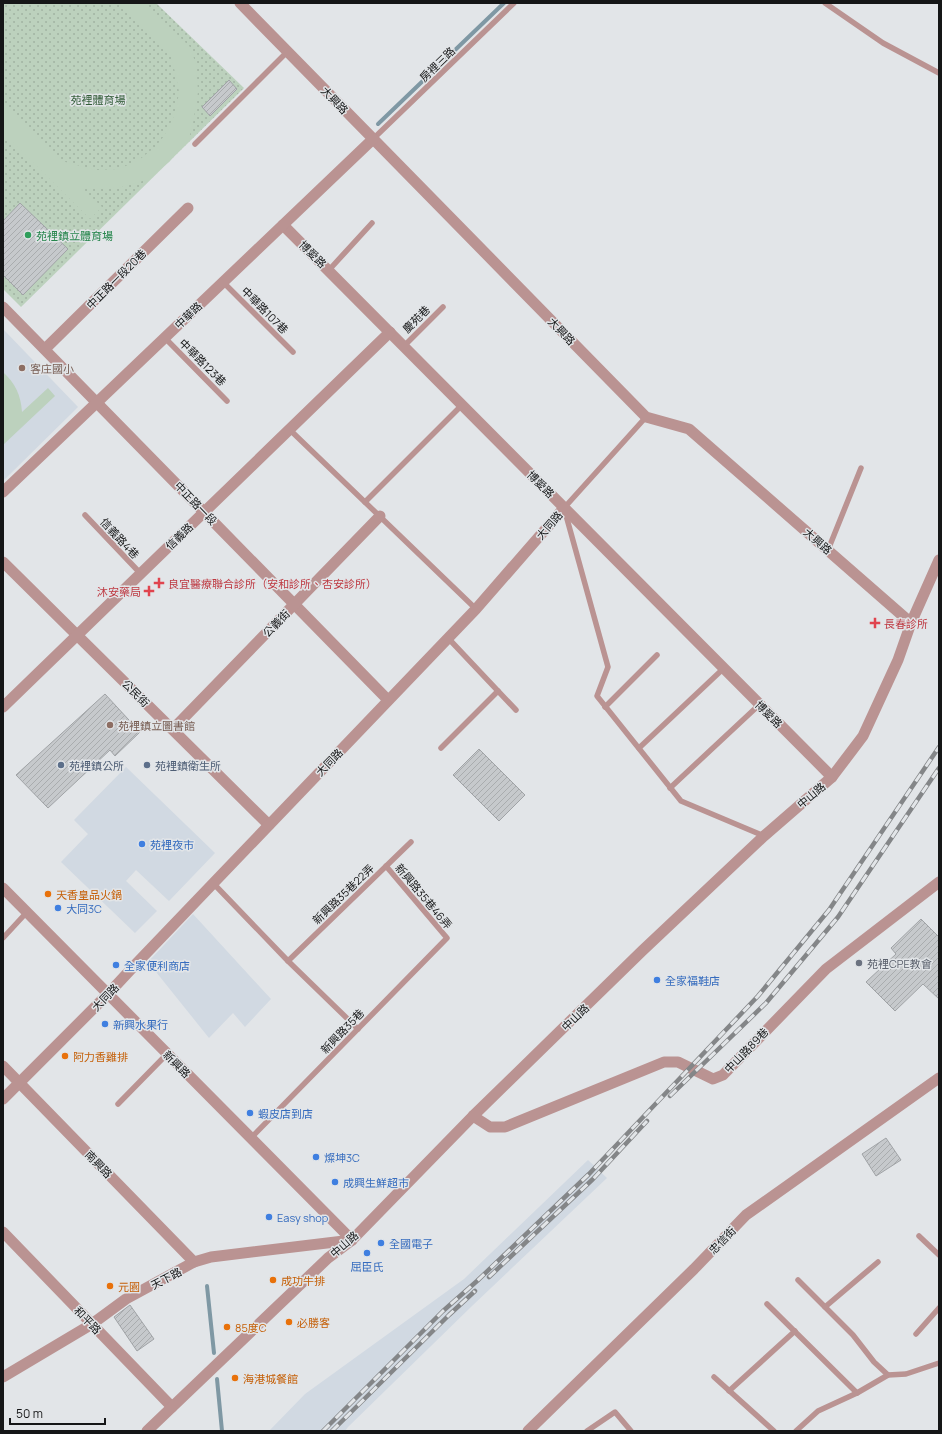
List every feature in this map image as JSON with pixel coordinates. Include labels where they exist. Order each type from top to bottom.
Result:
[{"type":"street","name":"大興路","points":[[240,3],[646,417],[689,429],[911,623]]},
{"type":"street","name":"中華路","points":[[3,492],[373,139]]},
{"type":"street","name":"中正路一段20巷","points":[[45,349],[188,208]]},
{"type":"street","name":"博愛路","points":[[283,224],[832,778]]},
{"type":"street","name":"中正路一段","points":[[3,307],[388,700]]},
{"type":"street","name":"信義路","points":[[3,707],[390,332]]},
{"type":"street","name":"大同路","points":[[3,1099],[108,994],[476,609],[564,508]]},
{"type":"street","name":"公義街","points":[[173,729],[380,516]]},
{"type":"street","name":"中山路","points":[[147,1431],[328,1258],[352,1240],[474,1116],[642,951],[764,836],[832,778],[863,736],[898,660],[911,623],[939,560]]},
{"type":"street","name":"公民街","points":[[3,562],[269,825]]},
{"type":"street","name":"中山路89巷","points":[[474,1116],[490,1127],[505,1127],[664,1062],[678,1062],[713,1079],[723,1075],[826,969],[938,885]]},
{"type":"street","name":"新興路","points":[[3,888],[352,1240]]},
{"type":"street","name":"南興路","points":[[3,1066],[194,1262]]},
{"type":"street","name":"忠信街","points":[[528,1431],[694,1269],[746,1215],[939,1078]]},
{"type":"street","name":"和平路","points":[[3,1232],[172,1407]]},
{"type":"street","name":"天下路","points":[[3,1378],[92,1324],[126,1299],[194,1262],[211,1257],[352,1240]]},
{"type":"lane","name":"房裡三路","points":[[373,139],[514,3]]},
{"type":"lane","points":[[826,3],[883,44],[939,73]]},
{"type":"lane","points":[[195,144],[287,52]]},
{"type":"lane","points":[[329,270],[372,224]]},
{"type":"lane","name":"中華路107巷","points":[[223,282],[293,352]]},
{"type":"lane","name":"慶苑巷","points":[[404,346],[443,307]]},
{"type":"lane","name":"中華路123巷","points":[[165,338],[227,401]]},
{"type":"lane","points":[[365,502],[462,405]]},
{"type":"lane","name":"大同路","points":[[564,508],[646,417]]},
{"type":"lane","points":[[289,429],[476,609]]},
{"type":"lane","points":[[828,550],[861,468]]},
{"type":"lane","points":[[564,508],[608,667],[597,696],[681,801],[764,836]]},
{"type":"lane","name":"信義路4巷","points":[[85,515],[141,574]]},
{"type":"lane","points":[[448,638],[516,710]]},
{"type":"lane","points":[[605,706],[657,655]]},
{"type":"lane","points":[[639,748],[724,668]]},
{"type":"lane","points":[[441,748],[498,691]]},
{"type":"lane","points":[[670,788],[760,704]]},
{"type":"lane","name":"新興路35巷22弄","points":[[288,961],[411,842]]},
{"type":"lane","name":"新興路35巷46弄","points":[[386,866],[447,938]]},
{"type":"lane","points":[[213,883],[288,961],[358,1029]]},
{"type":"lane","points":[[3,938],[27,912]]},
{"type":"lane","name":"新興路35巷","points":[[251,1138],[447,938]]},
{"type":"lane","points":[[118,1104],[167,1054]]},
{"type":"lane","points":[[919,1236],[939,1255]]},
{"type":"lane","points":[[825,1307],[878,1262]]},
{"type":"lane","points":[[798,1280],[853,1335],[874,1362],[888,1375]]},
{"type":"lane","points":[[767,1304],[857,1393]]},
{"type":"lane","points":[[916,1334],[939,1308]]},
{"type":"lane","points":[[729,1391],[795,1331]]},
{"type":"lane","points":[[796,1431],[818,1411],[857,1393],[888,1375],[906,1374],[939,1363]]},
{"type":"lane","points":[[714,1377],[774,1431]]},
{"type":"lane","points":[[587,1431],[614,1412],[631,1431]]},
{"type":"shaded area","name":"客庄國小","points":[[3,329],[78,407],[3,481]]},
{"type":"shaded area","name":"苑裡夜市","points":[[126,767],[215,853],[169,901],[136,870],[126,881],[157,911],[135,933],[61,862],[88,834],[74,820]]},
{"type":"shaded area","points":[[193,914],[271,999],[245,1027],[233,1013],[209,1038],[148,962]]},
{"type":"shaded area","points":[[588,1160],[607,1178],[472,1306],[345,1431],[269,1431],[305,1394],[464,1279]]},
{"type":"green space","name":"苑裡體育場","points":[[3,3],[156,3],[244,88],[21,307],[3,289]]},
{"type":"green space","points":[[117,3],[145,3],[190,47],[196,64],[198,92],[189,139],[169,162],[146,180],[122,187],[102,189],[82,188],[102,207],[90,219],[3,133],[3,103],[62,161],[95,170],[119,169],[139,160],[155,147],[164,136],[176,112],[179,92],[171,57]]},
{"type":"green space","points":[[3,372],[11,380],[17,390],[22,412],[48,388],[55,396],[3,445]]},
{"type":"building","points":[[229,80],[237,89],[210,116],[202,107]]},
{"type":"building","name":"苑裡鎮立體育場","points":[[20,203],[68,249],[23,295],[3,275],[3,221]]},
{"type":"building","name":"苑裡鎮公所","points":[[105,694],[140,732],[115,756],[110,750],[48,808],[16,775]]},
{"type":"building","points":[[479,749],[525,795],[499,821],[453,775]]},
{"type":"building","points":[[921,919],[939,937],[939,999],[923,984],[895,1011],[866,982],[896,954],[891,948]]},
{"type":"building","points":[[886,1138],[901,1160],[876,1176],[862,1154]]},
{"type":"building","points":[[130,1305],[154,1339],[137,1351],[114,1317]]},
{"type":"waterway","points":[[378,124],[504,3]]},
{"type":"waterway","points":[[207,1286],[214,1353]]},
{"type":"waterway","points":[[217,1379],[222,1431]]},
{"type":"railway","points":[[323,1431],[443,1311],[477,1281],[589,1174],[758,996],[829,910],[939,747]]},
{"type":"railway","points":[[670,1096],[766,1003],[838,917],[939,768]]},
{"type":"railway","points":[[489,1277],[593,1179],[647,1121]]},
{"type":"railway","points":[[332,1431],[475,1291]]},
{"type":"place","name":"苑裡鎮立體育場","points":[[28,235]]},
{"type":"place","name":"客庄國小","points":[[22,368]]},
{"type":"place","name":"良宜醫療聯合診所（安和診所、杏安診所）","points":[[159,583]]},
{"type":"place","name":"沐安藥局","points":[[149,591]]},
{"type":"place","name":"長春診所","points":[[875,623]]},
{"type":"place","name":"苑裡鎮立圖書館","points":[[110,725]]},
{"type":"place","name":"苑裡鎮公所","points":[[61,765]]},
{"type":"place","name":"苑裡鎮衛生所","points":[[147,765]]},
{"type":"place","name":"苑裡夜市","points":[[142,844]]},
{"type":"place","name":"天香皇品火鍋","points":[[48,894]]},
{"type":"place","name":"大同3C","points":[[58,908]]},
{"type":"place","name":"苑裡CPE教會","points":[[859,963]]},
{"type":"place","name":"全家便利商店","points":[[116,965]]},
{"type":"place","name":"全家福鞋店","points":[[657,980]]},
{"type":"place","name":"新興水果行","points":[[105,1024]]},
{"type":"place","name":"阿力香雞排","points":[[65,1056]]},
{"type":"place","name":"蝦皮店到店","points":[[250,1113]]},
{"type":"place","name":"燦坤3C","points":[[316,1157]]},
{"type":"place","name":"成興生鮮超市","points":[[335,1182]]},
{"type":"place","name":"Easy shop","points":[[269,1217]]},
{"type":"place","name":"全國電子","points":[[381,1243]]},
{"type":"place","name":"屈臣氏","points":[[367,1253]]},
{"type":"place","name":"成功牛排","points":[[273,1280]]},
{"type":"place","name":"元園","points":[[110,1286]]},
{"type":"place","name":"必勝客","points":[[289,1322]]},
{"type":"place","name":"85度C","points":[[227,1327]]},
{"type":"place","name":"海港城餐館","points":[[235,1378]]}]
